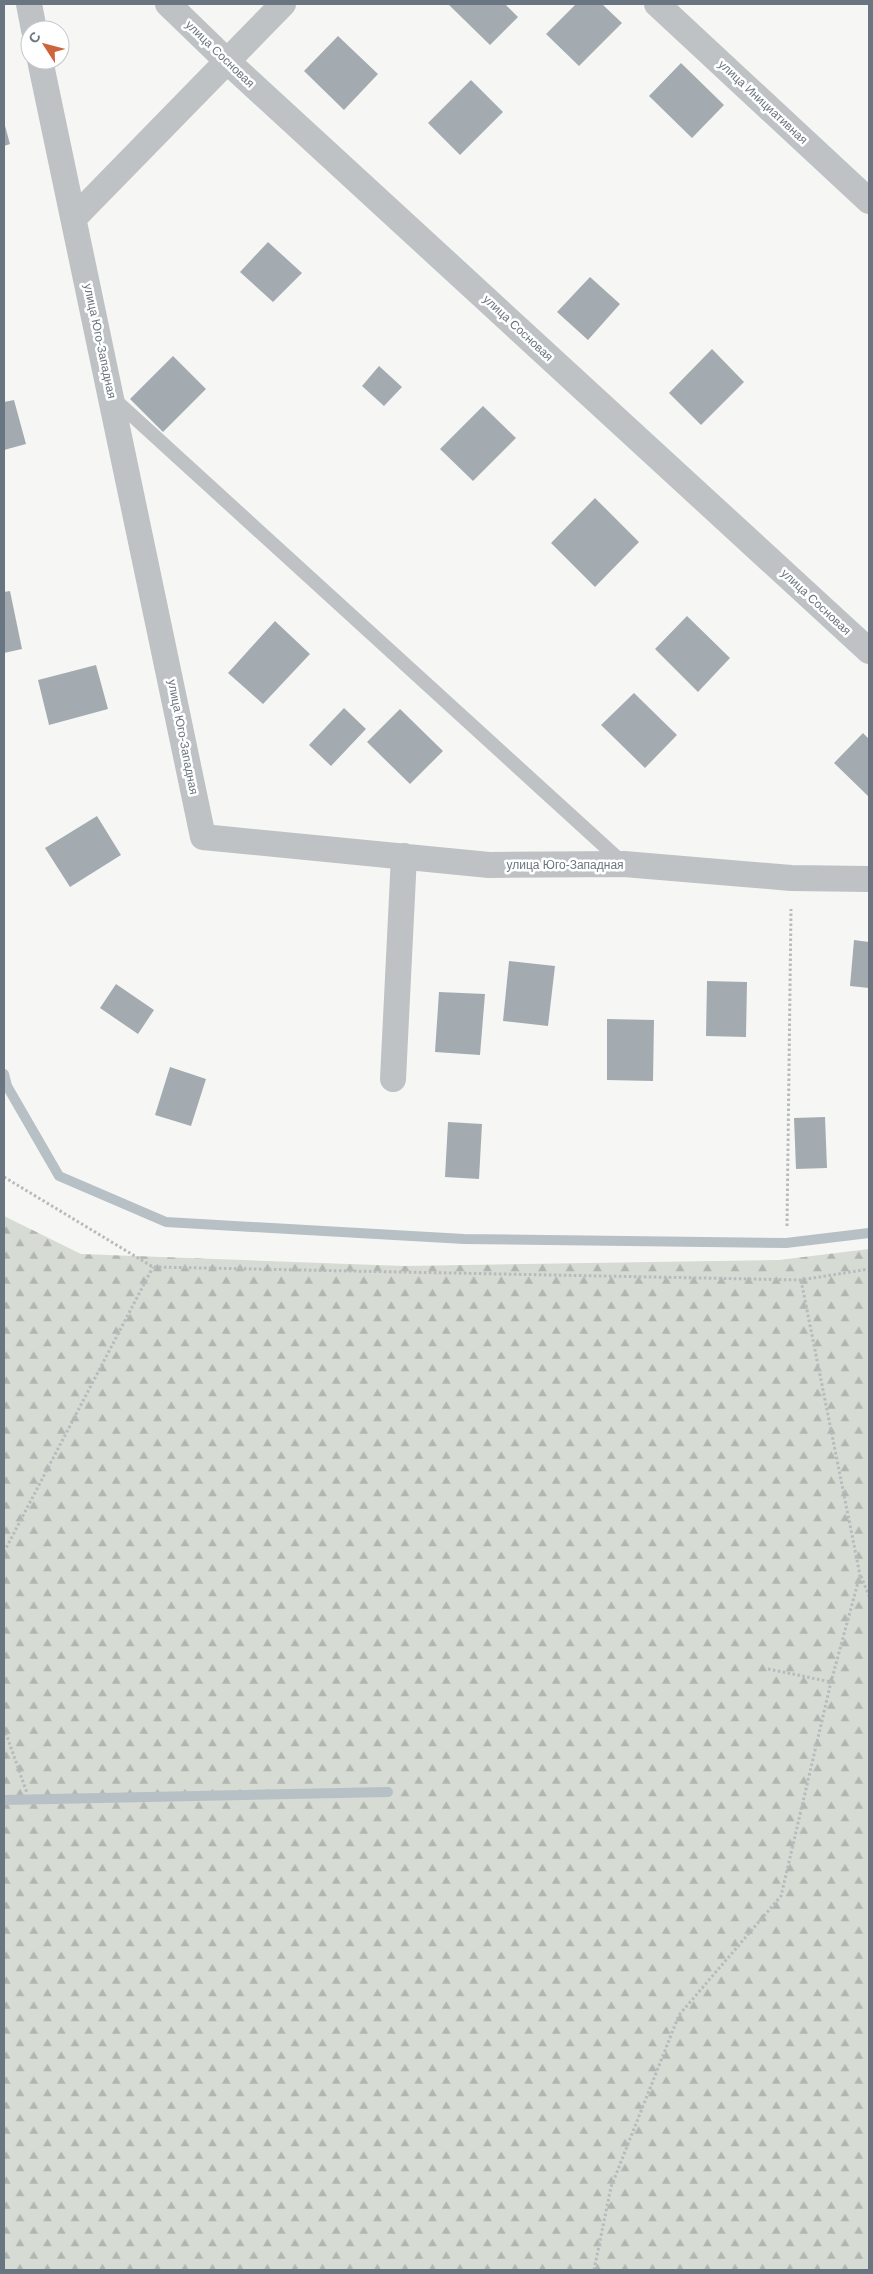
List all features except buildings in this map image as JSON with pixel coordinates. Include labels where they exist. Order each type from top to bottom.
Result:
[{"type":"street","points":[[28,4],[32,20]]},
{"type":"street","name":"улица Сосновая","points":[[168,4],[228,62],[869,651]]},
{"type":"street","points":[[74,218],[283,4]]},
{"type":"street","name":"улица Инициативная","points":[[657,4],[869,201]]},
{"type":"street","name":"улица Юго-Западная","points":[[42,70],[203,837],[489,865],[624,864],[791,878],[869,879]]},
{"type":"street","points":[[393,1078],[404,856]]},
{"type":"lane","points":[[112,396],[624,864]]},
{"type":"path","points":[[787,1226],[791,878]]},
{"type":"path","points":[[4,1177],[153,1267],[801,1280],[869,1269]]},
{"type":"path","points":[[4,1552],[153,1267]]},
{"type":"path","points":[[801,1280],[860,1575],[869,1596]]},
{"type":"path","points":[[594,2270],[611,2187],[679,2015],[780,1896],[831,1682],[860,1575]]},
{"type":"path","points":[[768,1669],[831,1682]]},
{"type":"path","points":[[4,1728],[28,1793]]},
{"type":"green space","points":[[4,1216],[81,1254],[404,1266],[779,1260],[869,1249],[869,2270],[4,2270]]},
{"type":"waterway","points":[[4,1074],[7,1086],[59,1176],[166,1222],[464,1239],[786,1243],[869,1233]]},
{"type":"waterway","points":[[4,1800],[388,1792]]}]
